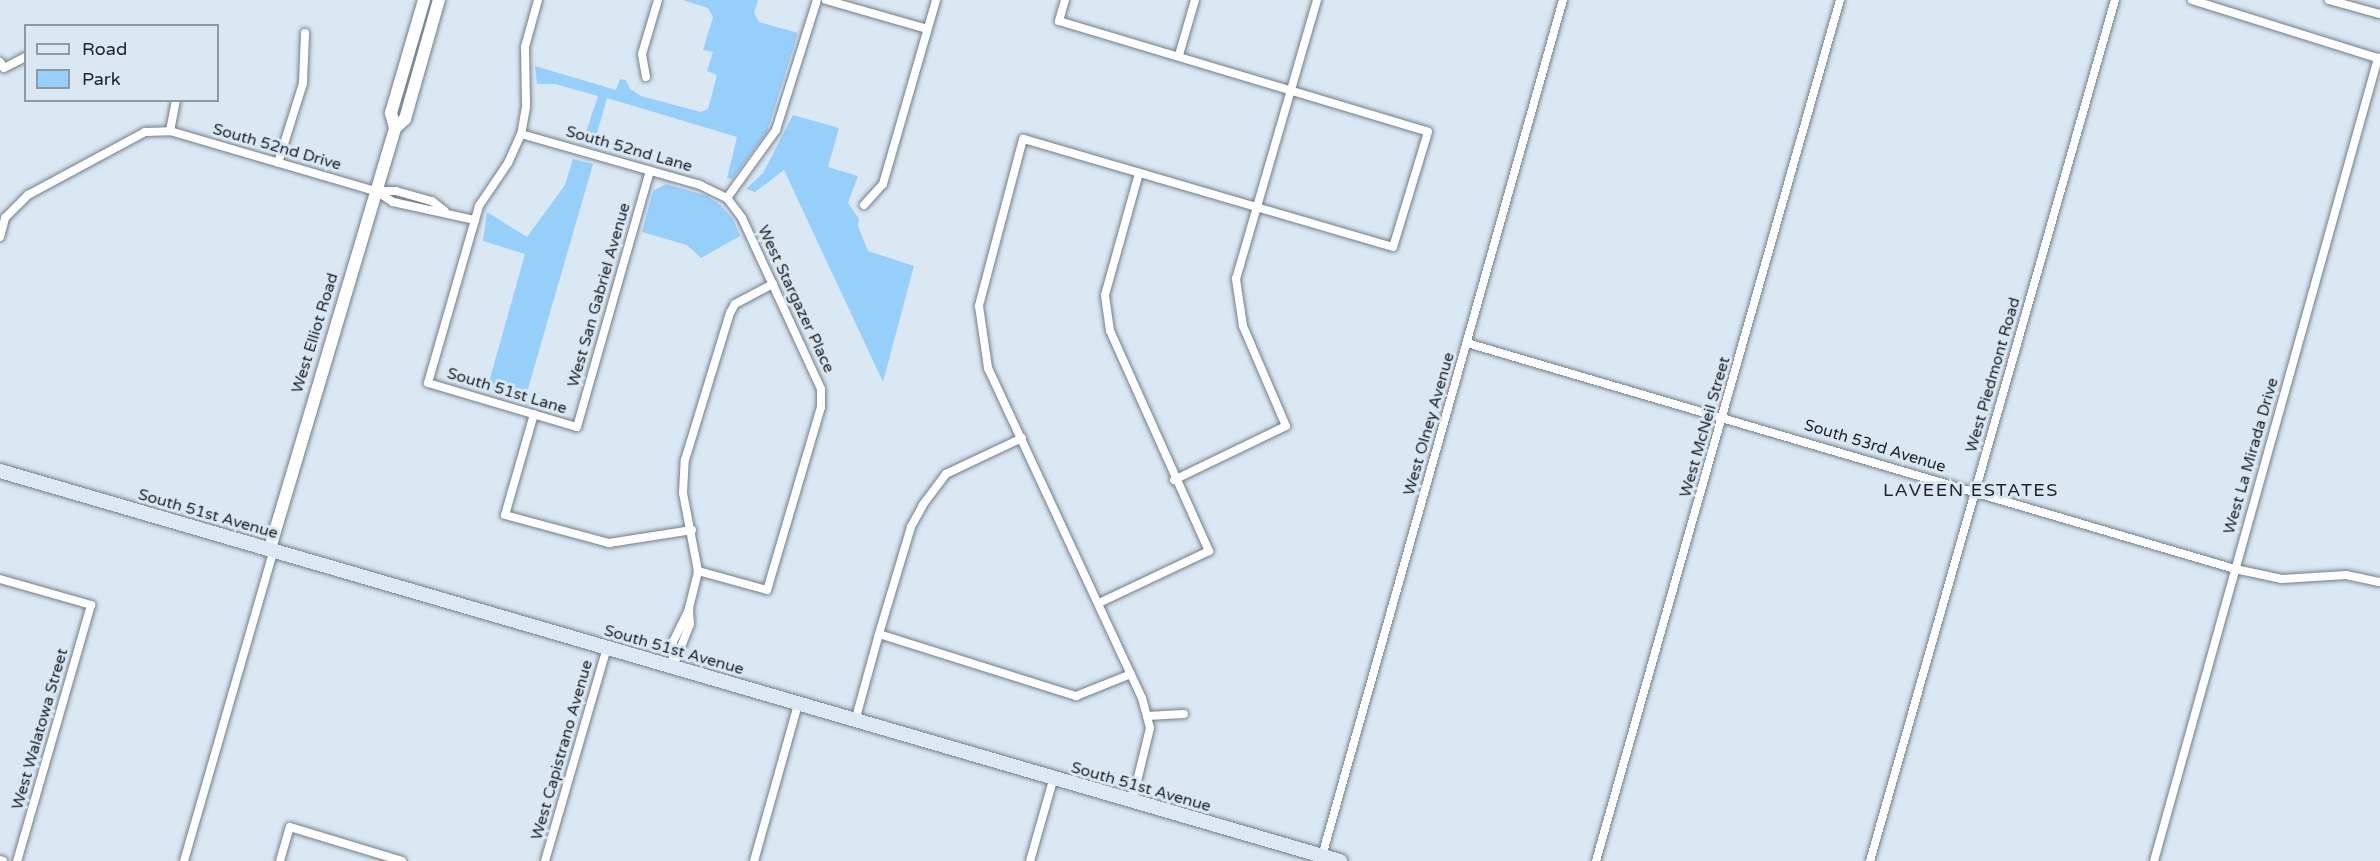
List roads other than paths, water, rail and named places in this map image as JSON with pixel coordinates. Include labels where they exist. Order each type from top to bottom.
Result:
[{"type":"main road","name":"West Elliot Road","points":[[395,128],[391,113],[424,0]]},
{"type":"main road","name":"West Elliot Road","points":[[272,549],[375,191],[395,128],[405,119],[439,0]]},
{"type":"main road","name":"South 51st Avenue","points":[[0,471],[1315,857],[1340,861]]},
{"type":"street","points":[[475,220],[521,134],[526,107],[525,47],[538,0]]},
{"type":"street","points":[[646,77],[642,54],[658,0]]},
{"type":"street","points":[[727,198],[758,160],[776,130],[817,0]]},
{"type":"street","points":[[826,0],[927,29]]},
{"type":"street","points":[[864,205],[883,184],[936,0]]},
{"type":"street","points":[[1065,0],[1059,21],[1179,55],[1428,132],[1392,247],[1023,139],[979,306],[988,368],[1099,603],[1147,716],[1148,737],[1132,802]]},
{"type":"street","points":[[1179,55],[1195,0]]},
{"type":"street","points":[[1174,480],[1286,426],[1244,326],[1236,279],[1317,0]]},
{"type":"street","name":"West Olney Avenue","points":[[1315,857],[1467,343],[1563,0]]},
{"type":"street","name":"West McNeil Street","points":[[1596,861],[1724,417],[1840,0]]},
{"type":"street","name":"West Piedmont Road","points":[[1870,861],[2115,0]]},
{"type":"street","points":[[2192,0],[2379,59]]},
{"type":"street","points":[[2330,0],[2380,14]]},
{"type":"street","points":[[278,163],[303,83],[305,33]]},
{"type":"street","points":[[1,67],[24,58]]},
{"type":"street","name":"West La Mirada Drive","points":[[2154,861],[2379,59]]},
{"type":"street","points":[[0,237],[5,219],[28,195],[145,132],[170,131],[176,102]]},
{"type":"street","name":"South 52nd Drive","points":[[170,131],[375,191],[393,202],[429,212],[445,211],[475,220]]},
{"type":"street","name":"South 52nd Lane","points":[[521,134],[650,171],[727,198]]},
{"type":"street","name":"West San Gabriel Avenue","points":[[577,427],[650,171]]},
{"type":"street","points":[[1099,603],[1209,551],[1174,480],[1110,331],[1105,295],[1139,173]]},
{"type":"street","name":"West Stargazer Place","points":[[698,571],[767,590],[821,407],[821,389],[742,218],[727,198]]},
{"type":"street","name":"South 51st Lane","points":[[475,220],[428,383],[577,427]]},
{"type":"street","points":[[673,667],[690,624],[689,608],[698,571],[682,475],[723,334],[735,304],[773,284]]},
{"type":"street","name":"South 53rd Avenue","points":[[1467,343],[2235,569],[2282,579],[2346,575],[2380,582]]},
{"type":"street","points":[[534,414],[505,515],[609,543],[692,530]]},
{"type":"street","points":[[855,721],[911,527],[922,505],[946,474],[1022,438]]},
{"type":"street","name":"West Elliot Road","points":[[184,861],[272,549]]},
{"type":"street","name":"West Walatowa Street","points":[[0,579],[91,605],[17,861]]},
{"type":"street","points":[[879,634],[1076,696],[1131,674]]},
{"type":"street","name":"West Capistrano Avenue","points":[[545,861],[607,648]]},
{"type":"street","points":[[754,861],[798,704]]},
{"type":"street","points":[[1147,716],[1184,714]]},
{"type":"street","points":[[1030,861],[1053,780]]},
{"type":"street","points":[[280,861],[290,827],[402,861]]},
{"type":"district","name":"LAVEEN ESTATES","points":[[1971,490]]}]
